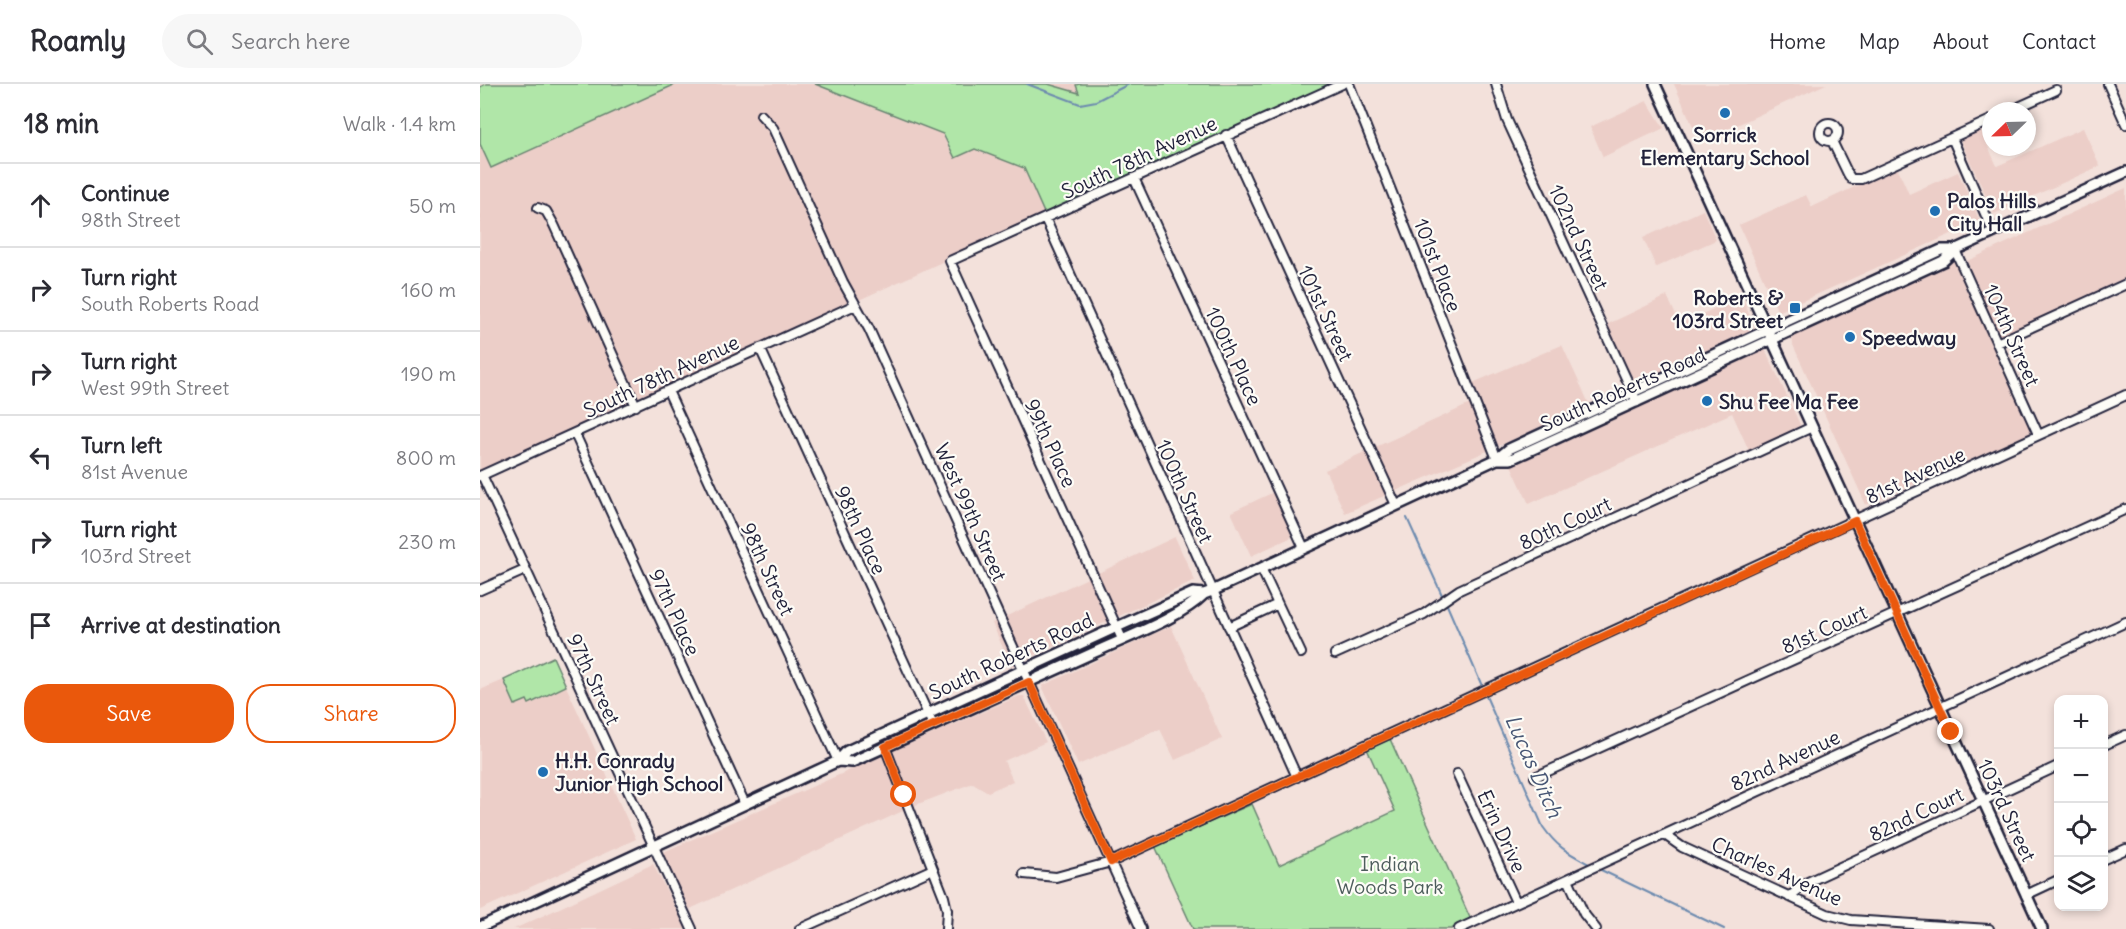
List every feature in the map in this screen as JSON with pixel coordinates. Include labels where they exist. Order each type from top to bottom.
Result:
[{"type":"street","name":"South 78th Avenue","points":[[950,261],[1342,84]]},
{"type":"street","name":"101st Place","points":[[1349,84],[1497,459]]},
{"type":"street","name":"102nd Street","points":[[1496,84],[1507,120],[1637,402]]},
{"type":"street","name":"103rd Street","points":[[1655,84],[2042,929]]},
{"type":"street","points":[[2108,84],[2126,124]]},
{"type":"street","points":[[2030,102],[2056,90]]},
{"type":"street","name":"West 99th Street","points":[[760,114],[773,128],[838,271],[869,329],[1141,929]]},
{"type":"street","points":[[1832,141],[1848,174],[1856,180],[1982,124]]},
{"type":"street","name":"101st Street","points":[[1226,135],[1396,505]]},
{"type":"street","points":[[1952,138],[1993,232]]},
{"type":"street","name":"South Roberts Road","points":[[1497,459],[1511,459],[1772,341],[1943,261],[1955,250],[2126,171]]},
{"type":"street","name":"100th Place","points":[[1134,178],[1304,548]]},
{"type":"street","points":[[537,208],[546,212],[554,225],[636,406]]},
{"type":"street","name":"100th Street","points":[[1045,218],[1208,592],[1229,627],[1297,777]]},
{"type":"street","name":"South Roberts Road","points":[[838,761],[852,762],[1029,682],[1195,603],[1208,592],[1497,459],[1509,448],[1941,250],[1955,250]]},
{"type":"street","name":"104th Street","points":[[1955,250],[2038,434]]},
{"type":"street","name":"99th Place","points":[[950,261],[1122,639]]},
{"type":"street","points":[[1997,343],[2126,284]]},
{"type":"street","name":"South 78th Avenue","points":[[481,476],[855,305]]},
{"type":"street","name":"98th Place","points":[[760,348],[933,725]]},
{"type":"street","name":"98th Street","points":[[668,391],[838,761]]},
{"type":"street","name":"81st Avenue","points":[[1024,874],[1056,877],[1111,862],[2126,395]]},
{"type":"street","name":"80th Court","points":[[1335,654],[1424,614],[1459,590],[1812,427]]},
{"type":"street","name":"97th Place","points":[[575,434],[745,804]]},
{"type":"street","name":"97th Street","points":[[481,476],[692,929]]},
{"type":"street","name":"81st Court","points":[[1535,777],[2126,509]]},
{"type":"street","points":[[1261,568],[1300,653]]},
{"type":"street","points":[[480,590],[525,570]]},
{"type":"street","name":"South Roberts Road","points":[[480,927],[838,761],[847,751],[1023,670],[1193,593],[1208,592]]},
{"type":"street","points":[[1229,627],[1278,604]]},
{"type":"street","name":"82nd Avenue","points":[[1458,929],[1476,925],[1516,902],[2126,622]]},
{"type":"street","points":[[2108,743],[2126,735]]},
{"type":"street","points":[[885,747],[946,904],[946,929]]},
{"type":"street","name":"82nd Court","points":[[1789,897],[1808,882],[2054,768]]},
{"type":"street","name":"Erin Drive","points":[[1457,774],[1516,902]]},
{"type":"street","name":"Charles Avenue","points":[[1665,835],[1682,847],[1827,914],[1851,920],[1989,929]]},
{"type":"street","points":[[2108,857],[2126,849]]},
{"type":"street","points":[[800,929],[933,869]]},
{"type":"street","points":[[1568,879],[1584,914],[1596,929]]},
{"type":"street","points":[[2026,895],[2054,882]]},
{"type":"shaded area","points":[[676,84],[815,84],[1025,168],[1045,215],[480,473],[480,144],[491,168]]},
{"type":"shaded area","points":[[1048,84],[1079,84],[1077,85],[1080,93]]},
{"type":"shaded area","name":"Sorrick Elementary School","points":[[1674,84],[1826,84],[1700,142]]},
{"type":"shaded area","points":[[1647,101],[1664,128],[1603,157],[1590,127]]},
{"type":"shaded area","points":[[2083,128],[2100,166],[1994,214],[1960,139],[1980,129],[1982,156],[1992,156],[1997,166],[2020,156],[2036,156],[2036,149]]},
{"type":"shaded area","points":[[1897,167],[1909,194],[1958,172],[1980,221],[1778,312],[1739,225],[1806,195],[1812,207]]},
{"type":"shaded area","points":[[2126,188],[2126,280],[1998,338],[1967,261]]},
{"type":"shaded area","points":[[1703,210],[1716,240],[1656,267],[1643,238]]},
{"type":"shaded area","points":[[1954,259],[2033,433],[1866,505],[1793,345],[1792,335]]},
{"type":"shaded area","points":[[1667,296],[1680,324],[1742,296],[1751,319],[1751,329],[1744,336],[1634,386],[1606,325]]},
{"type":"shaded area","points":[[1562,345],[1590,406],[1345,513],[1325,470],[1470,404],[1463,387]]},
{"type":"shaded area","points":[[1765,349],[1803,431],[1751,455],[1732,413],[1529,504],[1510,463]]},
{"type":"shaded area","points":[[1274,492],[1292,537],[1251,556],[1231,512]]},
{"type":"shaded area","points":[[1175,537],[1195,581],[1011,666],[992,623]]},
{"type":"shaded area","points":[[1171,626],[1222,739],[1175,760],[1160,729],[1078,765],[1042,686]]},
{"type":"shaded area","name":"H.H. Conrady Junior High School","points":[[504,680],[515,704],[527,699],[529,703],[566,686],[636,839],[480,910],[480,690]]},
{"type":"shaded area","points":[[1019,696],[1024,696],[1046,742],[1004,761],[1013,781],[988,792],[973,783],[918,804],[690,909],[661,853]]},
{"type":"shaded area","points":[[653,864],[686,929],[514,929],[549,913]]},
{"type":"green space","points":[[486,84],[676,84],[491,168],[480,144],[480,87]]},
{"type":"green space","points":[[815,84],[1048,84],[1079,93],[1076,85],[1079,84],[1334,84],[1045,215],[1024,168],[975,149],[955,158],[943,134]]},
{"type":"green space","points":[[553,657],[566,686],[529,704],[527,700],[515,705],[504,680]]},
{"type":"green space","name":"Indian Woods Park","points":[[1390,739],[1471,920],[1451,929],[1193,929],[1155,846],[1252,804],[1279,865],[1395,811],[1367,749]]},
{"type":"waterway","points":[[1027,84],[1080,104],[1096,101],[1129,84]]},
{"type":"waterway","name":"Lucas Ditch","points":[[1407,518],[1442,595]]},
{"type":"waterway","name":"Lucas Ditch","points":[[1447,605],[1482,686]]},
{"type":"waterway","name":"Lucas Ditch","points":[[1486,696],[1543,827],[1563,849],[1589,864]]},
{"type":"waterway","name":"Lucas Ditch","points":[[1601,870],[1724,929]]},
{"type":"place","name":"Sorrick Elementary School","points":[[1725,113]]},
{"type":"place","name":"Palos Hills City Hall","points":[[1935,211]]},
{"type":"place","name":"Roberts & 103rd Street","points":[[1795,308]]},
{"type":"place","name":"Speedway","points":[[1850,337]]},
{"type":"place","name":"Shu Fee Ma Fee","points":[[1707,401]]},
{"type":"place","name":"H.H. Conrady Junior High School","points":[[543,772]]},
{"type":"route","points":[[904,795],[885,747],[1029,682],[1111,862],[1855,521],[1951,732]]}]
